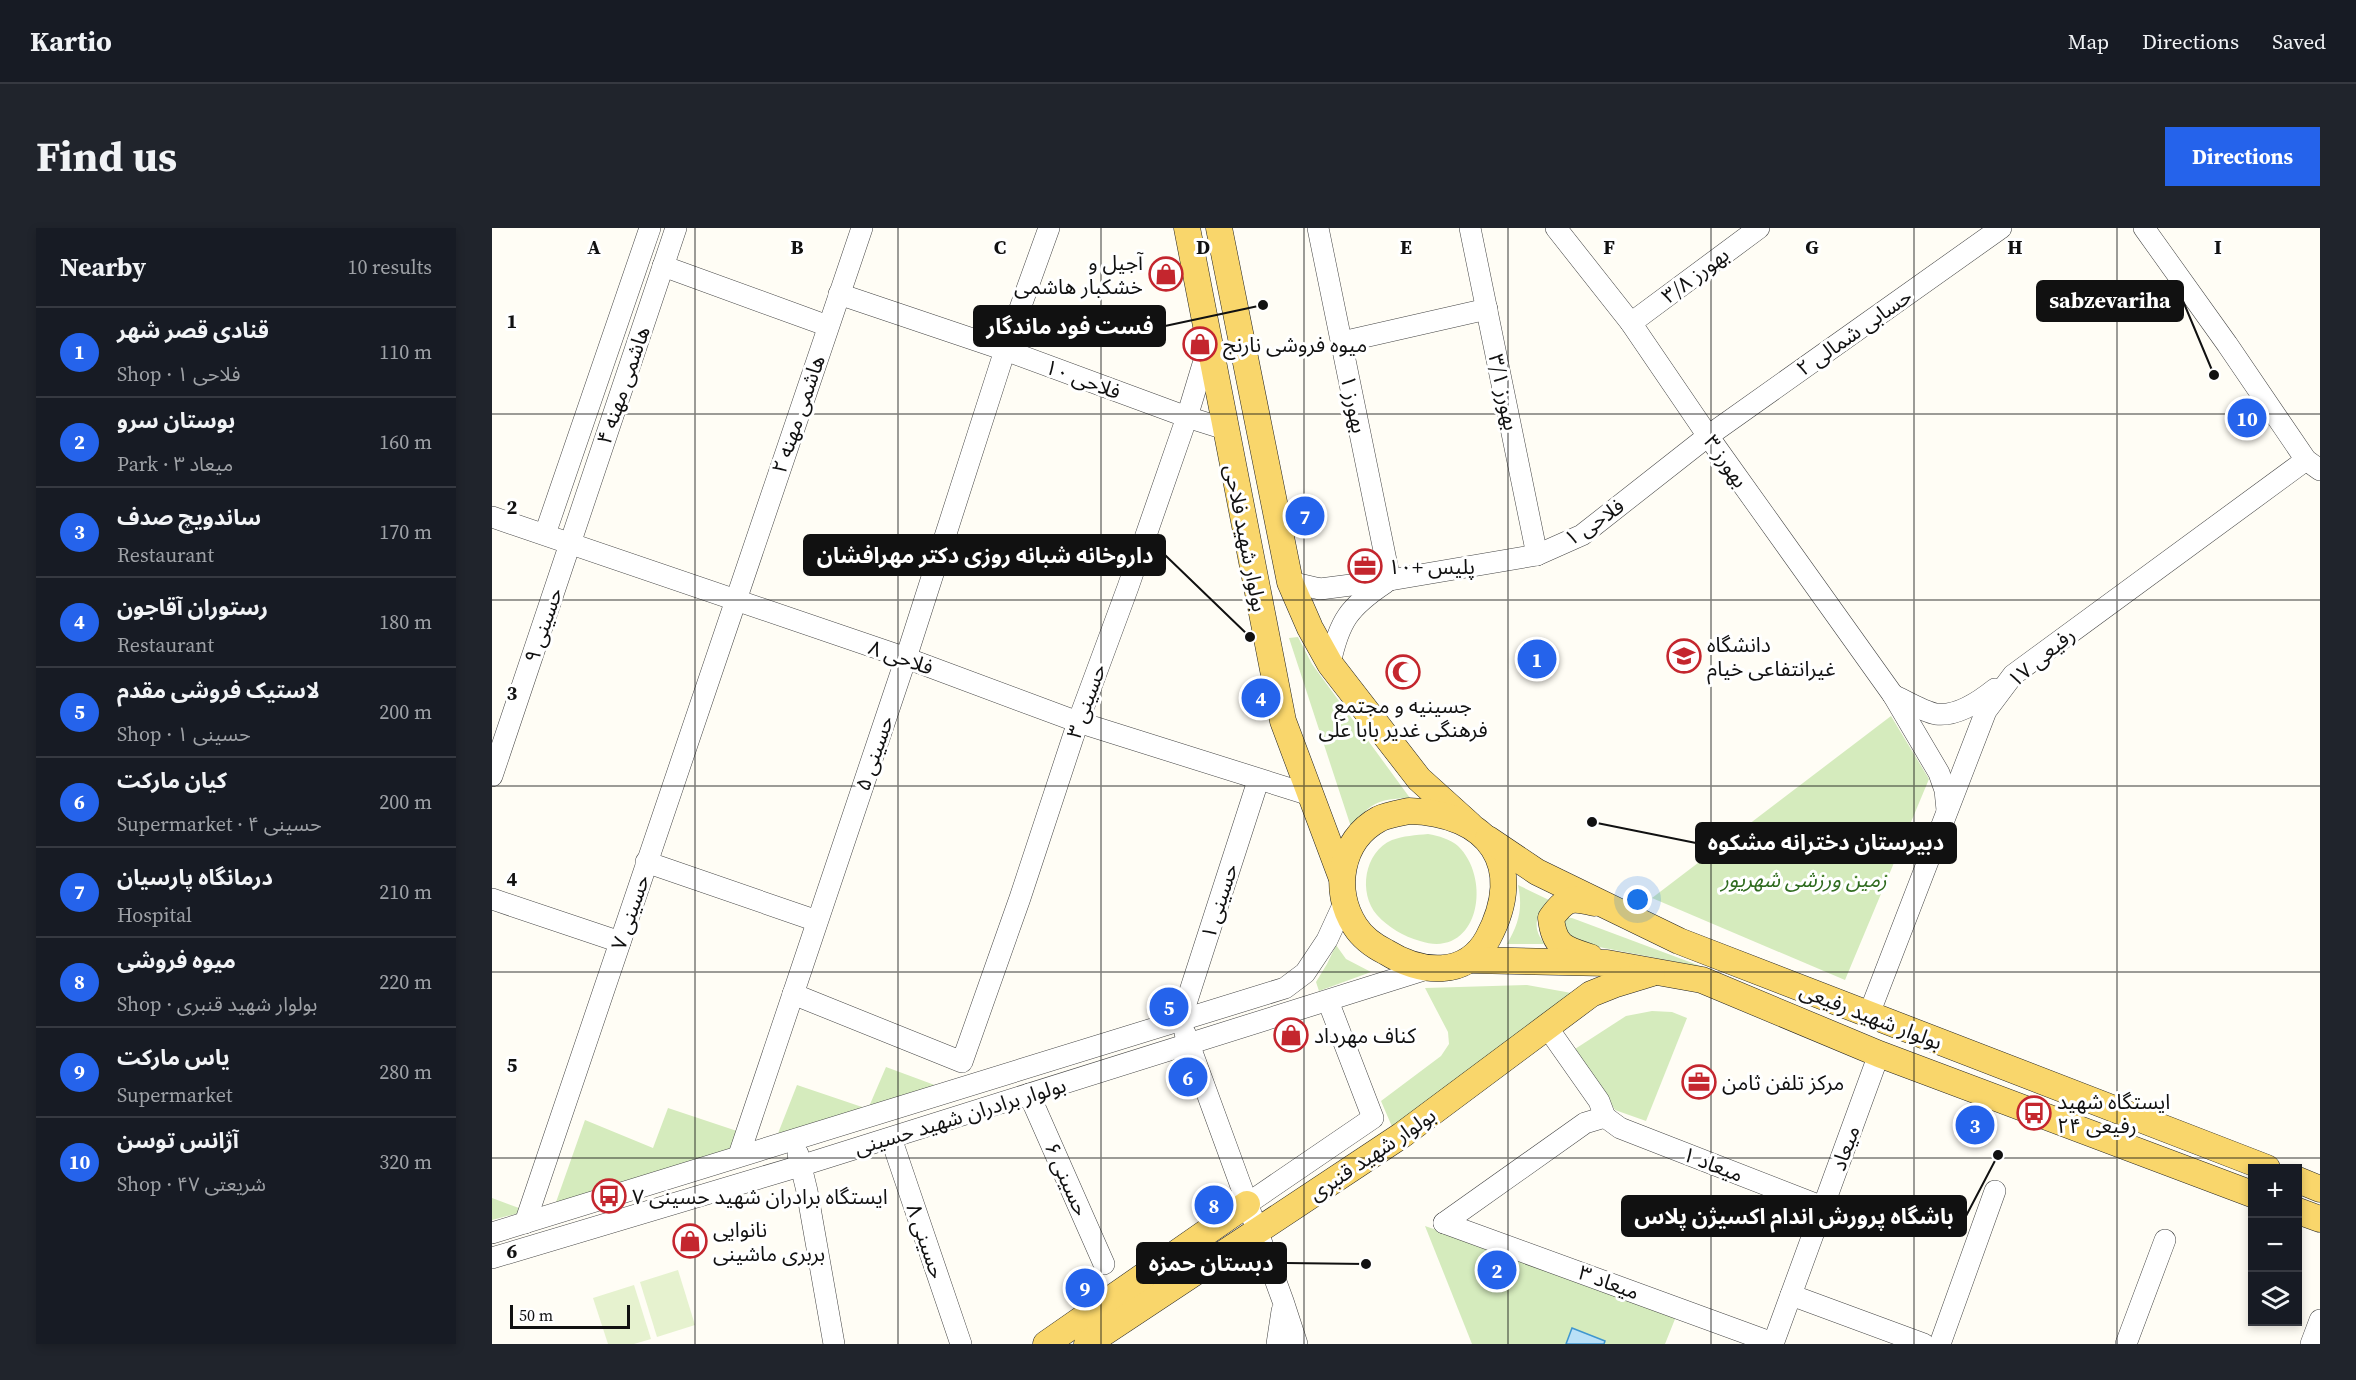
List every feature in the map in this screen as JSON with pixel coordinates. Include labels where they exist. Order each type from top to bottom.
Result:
[{"type":"main road","name":"بولوار شهید فلاحی","points":[[1187,228],[1283,721],[1341,876]]},
{"type":"main road","name":"بولوار شهید فلاحی","points":[[1219,228],[1290,582],[1330,664],[1419,779],[1479,832]]},
{"type":"main road","points":[[1410,811],[1432,812],[1479,832],[1497,854],[1505,877],[1502,905],[1494,928],[1483,948],[1470,960],[1447,969],[1427,969],[1398,960],[1373,945],[1355,927],[1344,903],[1341,876],[1356,837],[1379,819],[1410,811]]},
{"type":"main road","name":"بولوار شهید رفیعی","points":[[1479,832],[1537,872],[1679,941],[2257,1164]]},
{"type":"main road","points":[[1600,904],[1574,898],[1561,904],[1551,918],[1553,935],[1564,949],[1607,963]]},
{"type":"main road","name":"بولوار شهید رفیعی","points":[[1470,960],[1607,963],[1702,980],[1880,1054],[2248,1192]]},
{"type":"main road","name":"بولوار شهید قنبری","points":[[1087,1344],[1108,1335],[1256,1231],[1402,1135],[1591,994],[1659,971]]},
{"type":"main road","points":[[2302,1182],[2320,1189]]},
{"type":"main road","name":"بولوار شهید قنبری","points":[[1046,1344],[1247,1204]]},
{"type":"main road","points":[[2302,1212],[2320,1219]]},
{"type":"street","name":"هاشمی مهنه ۴","points":[[545,534],[650,228]]},
{"type":"street","name":"هاشمی مهنه ۴","points":[[570,543],[676,228]]},
{"type":"street","name":"هاشمی مهنه ۲","points":[[735,601],[862,228]]},
{"type":"street","name":"حسینی ۵","points":[[739,1155],[906,658],[1005,350],[1049,228]]},
{"type":"street","name":"بهورز ۱","points":[[1318,228],[1390,580]]},
{"type":"street","name":"بهورز ۳/۱","points":[[1470,228],[1537,555]]},
{"type":"street","name":"بهورز ۳","points":[[1557,228],[1632,323],[1708,436],[1893,695],[1939,773],[1945,790],[1947,813]]},
{"type":"street","name":"بهورز ۳/۸","points":[[1632,323],[1760,228]]},
{"type":"street","name":"حسابی شمالی ۲","points":[[1708,436],[2001,228]]},
{"type":"street","points":[[2144,228],[2313,465]]},
{"type":"street","points":[[663,266],[828,326]]},
{"type":"street","name":"فلاحی ۱۰","points":[[839,294],[1005,350],[1225,429]]},
{"type":"street","points":[[1342,342],[1487,309]]},
{"type":"street","name":"حسینی ۳","points":[[793,994],[962,1062],[1020,898],[1078,722],[1187,417],[1210,341]]},
{"type":"street","name":"فلاحی ۱","points":[[1290,582],[1320,589],[1390,580],[1537,555],[1582,535],[1708,436]]},
{"type":"street","name":"رفیعی ۱۷","points":[[1869,1014],[1986,711],[2013,675],[2064,636],[2313,465]]},
{"type":"street","name":"فلاحی ۸","points":[[492,517],[906,658],[1078,722],[1258,781],[1310,795]]},
{"type":"street","name":"حسینی ۹","points":[[492,776],[570,543]]},
{"type":"street","name":"فلاحی ۱","points":[[1330,664],[1335,642],[1344,620],[1359,600],[1390,580]]},
{"type":"street","name":"حسینی ۷","points":[[525,1223],[735,601]]},
{"type":"street","points":[[1893,695],[1936,714],[1954,712],[1979,702],[2013,675]]},
{"type":"street","name":"حسینی ۱","points":[[1180,1022],[1258,781]]},
{"type":"street","points":[[646,862],[817,921]]},
{"type":"street","points":[[492,899],[620,942]]},
{"type":"street","name":"بولوار برادران شهید حسینی","points":[[492,1233],[1285,988],[1305,973],[1327,940],[1344,903]]},
{"type":"street","name":"بولوار برادران شهید حسینی","points":[[492,1258],[891,1138],[1427,969]]},
{"type":"street","name":"بولوار شهید قنبری","points":[[1247,1204],[1373,1118],[1328,1001]]},
{"type":"street","points":[[1180,1022],[1190,1044],[1297,1344]]},
{"type":"street","points":[[1547,1027],[1599,1101],[1605,1117]]},
{"type":"street","name":"میعاد","points":[[1773,1343],[1880,1054]]},
{"type":"street","name":"حسینی ۶","points":[[1029,1094],[1104,1264]]},
{"type":"street","name":"میعاد ۱","points":[[1605,1117],[1620,1128],[1823,1207]]},
{"type":"street","name":"میعاد ۳","points":[[1605,1117],[1585,1123],[1444,1223],[1773,1343]]},
{"type":"street","name":"حسینی ۸","points":[[891,1138],[961,1344]]},
{"type":"street","points":[[794,1139],[807,1191],[834,1344]]},
{"type":"street","points":[[1940,1344],[1995,1191]]},
{"type":"street","points":[[2126,1344],[2165,1240]]},
{"type":"street","points":[[1791,1295],[1924,1344]]},
{"type":"street","points":[[1277,1344],[1283,1301]]},
{"type":"street","points":[[2311,1344],[2320,1320]]},
{"type":"green space","points":[[1298,637],[1312,664],[1410,798],[1390,799],[1375,804],[1364,813],[1352,830],[1289,638]]},
{"type":"green space","name":"زمین ورزشی شهریور","points":[[1891,716],[1929,779],[1845,980],[1652,898]]},
{"type":"green space","points":[[1428,834],[1444,838],[1458,846],[1469,861],[1475,878],[1477,896],[1474,913],[1467,928],[1455,939],[1440,944],[1414,939],[1386,924],[1377,915],[1367,896],[1367,874],[1375,854],[1392,840]]},
{"type":"green space","points":[[1518,885],[1549,900],[1538,916],[1537,922],[1538,932],[1545,944],[1507,944],[1519,915]]},
{"type":"green space","points":[[1564,917],[1703,967],[1573,942],[1558,922]]},
{"type":"green space","points":[[1336,945],[1346,959],[1371,972],[1319,991],[1316,982]]},
{"type":"green space","points":[[1527,985],[1577,994],[1393,1129],[1381,1101],[1441,1056],[1449,1044],[1448,1032],[1425,988]]},
{"type":"green space","points":[[1652,1011],[1672,1012],[1687,1018],[1646,1121],[1615,1110],[1575,1049],[1626,1016]]},
{"type":"green space","points":[[886,1067],[940,1087],[868,1109]]},
{"type":"green space","points":[[797,1085],[867,1109],[777,1136]]},
{"type":"green space","points":[[668,1108],[740,1132],[733,1148],[555,1205],[585,1120],[653,1148]]},
{"type":"green space","points":[[492,1198],[527,1211],[492,1220]]},
{"type":"green space","points":[[1425,1226],[1677,1314],[1665,1344],[1472,1344]]},
{"type":"green space","points":[[678,1270],[695,1325],[657,1337],[640,1282]]},
{"type":"green space","points":[[634,1285],[651,1339],[634,1344],[608,1344],[593,1298]]},
{"type":"water","points":[[1572,1328],[1605,1341],[1604,1344],[1566,1344]]},
{"type":"place","name":"آجیل و خشکبار هاشمی","points":[[1166,274]]},
{"type":"place","name":"فست فود ماندگار","points":[[1263,305]]},
{"type":"place","name":"میوه فروشی نارنج","points":[[1200,344]]},
{"type":"place","name":"sabzevariha","points":[[2214,375]]},
{"type":"place","name":"آژانس توسن","points":[[2247,418]]},
{"type":"place","name":"درمانگاه پارسیان","points":[[1305,516]]},
{"type":"place","name":"پلیس +۱۰","points":[[1365,566]]},
{"type":"place","name":"داروخانه شبانه روزی دکتر مهرافشان","points":[[1250,637]]},
{"type":"place","name":"دانشگاه غیرانتفاعی خیام","points":[[1684,656]]},
{"type":"place","name":"قنادی قصر شهر","points":[[1537,659]]},
{"type":"place","name":"جسینیه و مجتمع فرهنگی غدیر بابا علی","points":[[1403,672]]},
{"type":"place","name":"رستوران آقاجون","points":[[1261,698]]},
{"type":"place","name":"دبیرستان دخترانه مشکوه","points":[[1592,822]]},
{"type":"place","name":"لاستیک فروشی مقدم","points":[[1169,1007]]},
{"type":"place","name":"کناف مهرداد","points":[[1291,1035]]},
{"type":"place","name":"کیان مارکت","points":[[1188,1077]]},
{"type":"place","name":"مرکز تلفن ثامن","points":[[1699,1082]]},
{"type":"place","name":"ایستگاه شهید رفیعی ۲۴","points":[[2034,1113]]},
{"type":"place","name":"ساندویچ صدف","points":[[1975,1125]]},
{"type":"place","name":"باشگاه پرورش اندام اکسیژن پلاس","points":[[1998,1155]]},
{"type":"place","name":"ایستگاه برادران شهید حسینی ۷","points":[[609,1196]]},
{"type":"place","name":"میوه فروشی","points":[[1214,1205]]},
{"type":"place","name":"نانوایی بربری ماشینی","points":[[690,1241]]},
{"type":"place","name":"دبستان حمزه","points":[[1366,1264]]},
{"type":"place","name":"بوستان سرو","points":[[1497,1270]]},
{"type":"place","name":"یاس مارکت","points":[[1085,1288]]}]
